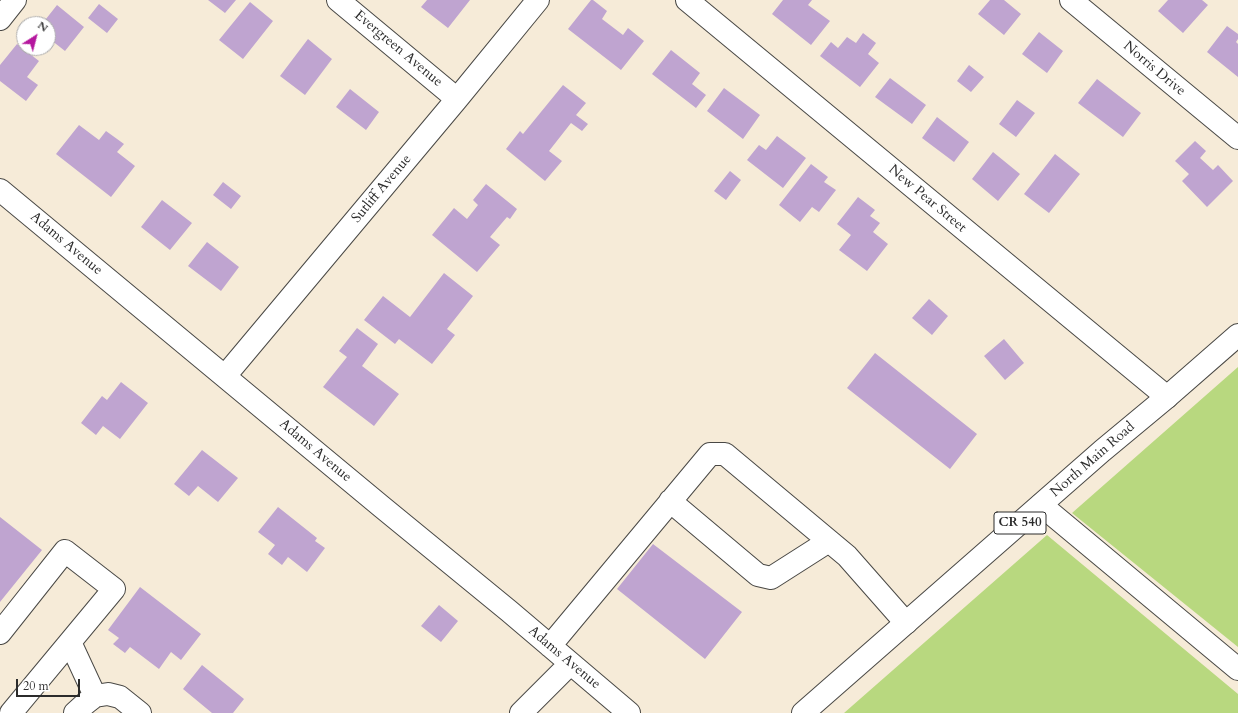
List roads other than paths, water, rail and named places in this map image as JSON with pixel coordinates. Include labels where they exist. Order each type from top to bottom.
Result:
[{"type":"street","points":[[0,19],[15,0]]},
{"type":"street","name":"Evergreen Avenue","points":[[338,0],[458,99]]},
{"type":"street","name":"Sutliff Avenue","points":[[225,376],[458,99],[538,0]]},
{"type":"street","name":"New Pear Street","points":[[687,0],[1168,397]]},
{"type":"street","name":"Norris Drive","points":[[1071,0],[1238,138]]},
{"type":"street","name":"Adams Avenue","points":[[0,190],[509,611],[629,713]]},
{"type":"street","name":"North Main Road","points":[[803,713],[1102,451],[1168,397],[1238,335]]},
{"type":"street","points":[[550,646],[710,454],[725,454],[847,556],[906,623]]},
{"type":"street","points":[[670,501],[758,575],[771,578],[829,541]]},
{"type":"street","points":[[1040,505],[1238,669]]},
{"type":"street","points":[[0,633],[65,551],[114,589],[11,713]]},
{"type":"street","points":[[70,642],[95,696]]},
{"type":"street","points":[[522,713],[570,664]]},
{"type":"street","points":[[75,713],[95,696],[108,694],[120,697],[136,710]]}]
